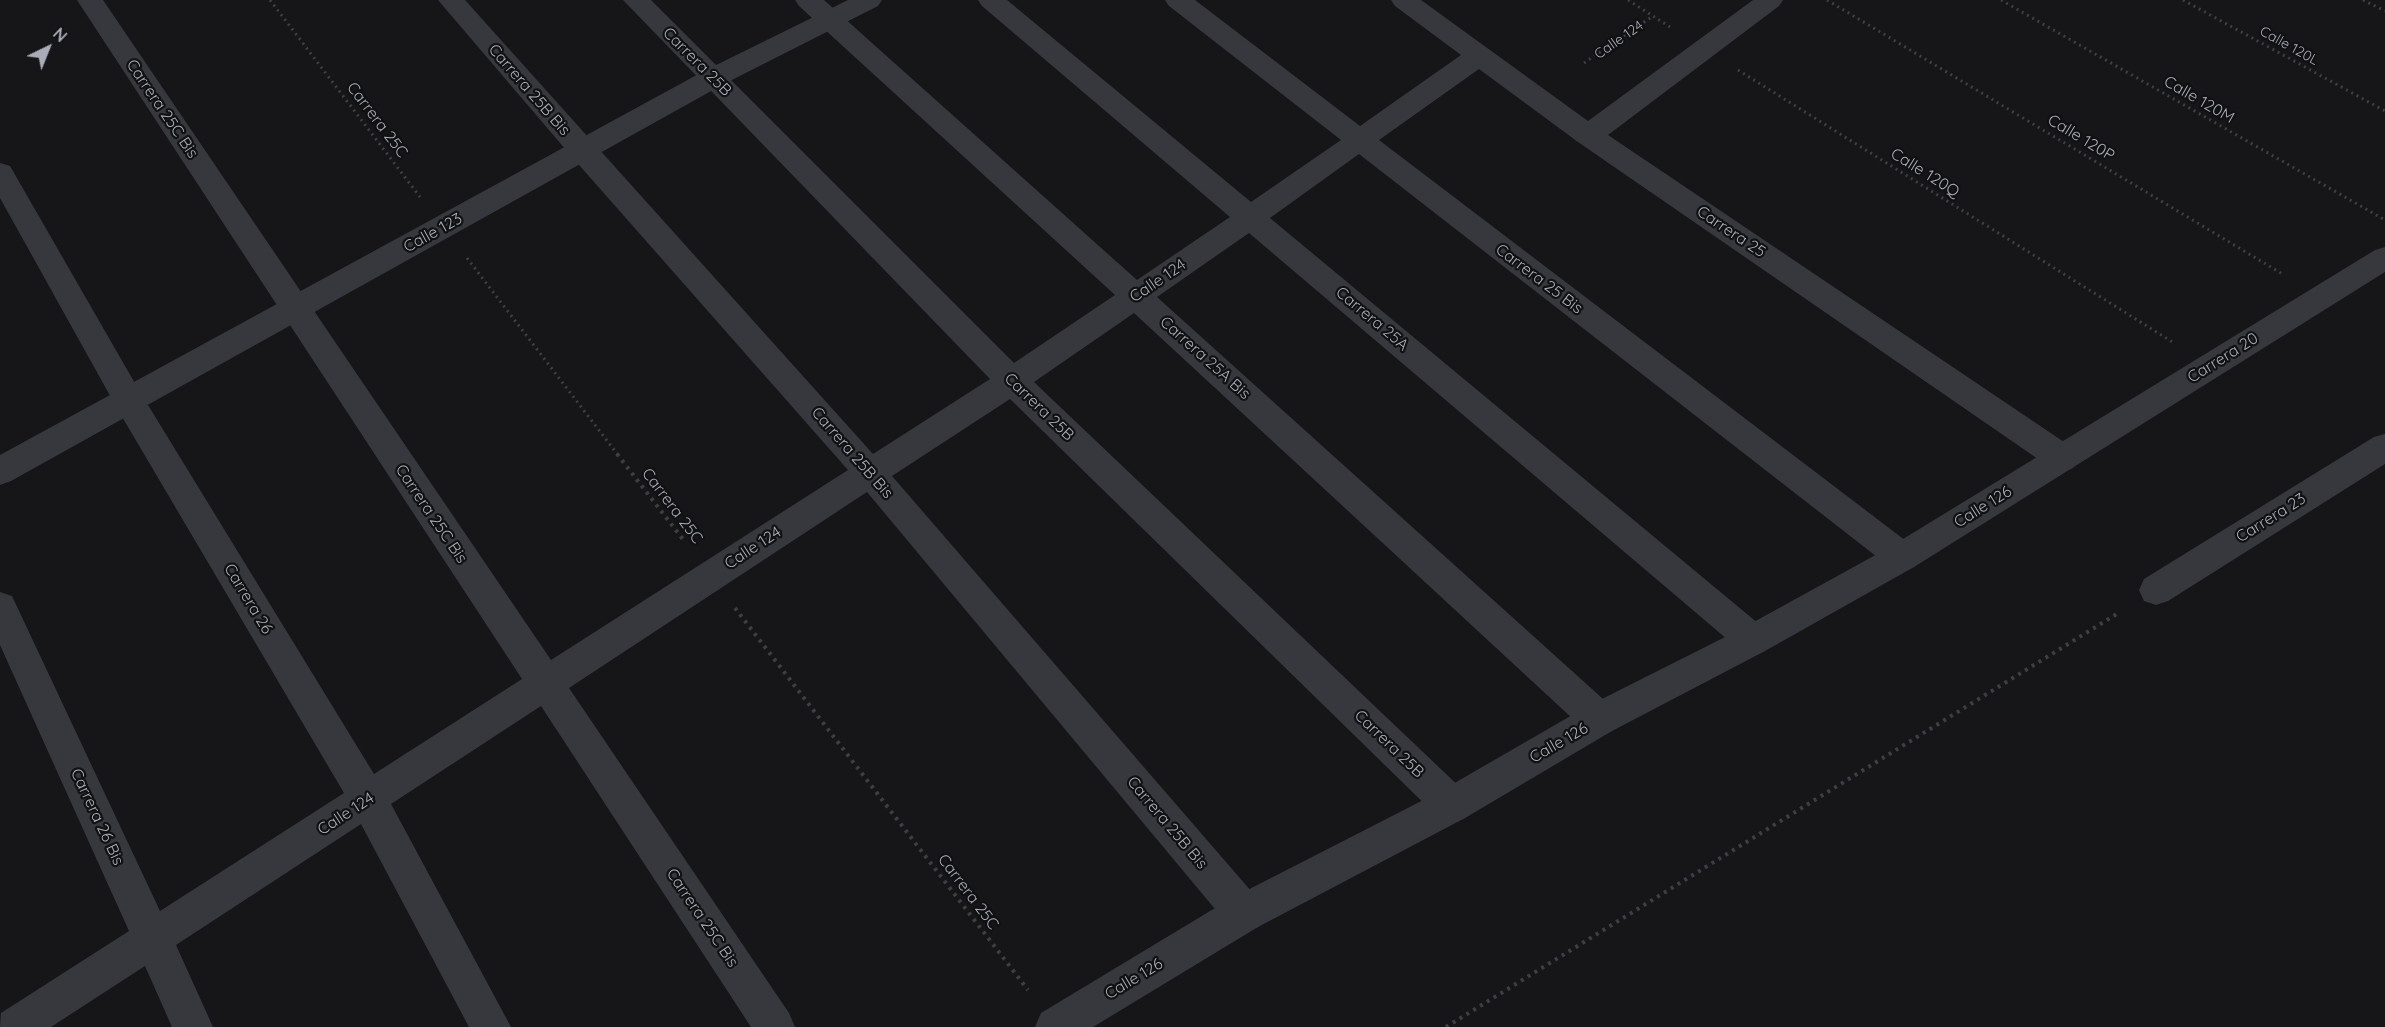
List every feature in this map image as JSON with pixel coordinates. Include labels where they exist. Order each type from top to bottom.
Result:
[{"type":"street","name":"Carrera 25C Bis","points":[[90,0],[775,1027]]},
{"type":"street","name":"Carrera 25B Bis","points":[[451,0],[869,472],[1244,914]]},
{"type":"street","name":"Carrera 25B","points":[[636,0],[1012,381],[1452,805]]},
{"type":"street","name":"Calle 123","points":[[0,471],[713,78],[819,10],[868,0]]},
{"type":"street","name":"Carrera 25A","points":[[991,0],[1753,640]]},
{"type":"street","name":"Carrera 25 Bis","points":[[1178,0],[1358,141],[1902,556]]},
{"type":"street","name":"Carrera 25","points":[[1404,0],[1588,135],[2062,458]]},
{"type":"street","points":[[1588,135],[1770,0]]},
{"type":"street","name":"Carrera 25A Bis","points":[[819,10],[1599,719]]},
{"type":"street","name":"Calle 124","points":[[15,1027],[1012,381],[1251,217],[1480,55]]},
{"type":"street","name":"Carrera 26","points":[[0,173],[129,401],[368,799],[491,1027]]},
{"type":"street","name":"Carrera 20","points":[[2062,458],[2385,258]]},
{"type":"street","name":"Carrera 23","points":[[2156,590],[2385,447]]},
{"type":"street","name":"Calle 126","points":[[1055,1027],[1244,914],[1452,805],[1599,719],[1753,640],[1902,556],[2062,458]]},
{"type":"street","name":"Carrera 26 Bis","points":[[0,607],[194,1027]]},
{"type":"path","name":"Carrera 25C","points":[[270,0],[1055,1027]]},
{"type":"path","name":"Calle 120Q","points":[[1628,0],[2210,366]]},
{"type":"path","name":"Calle 120P","points":[[1827,0],[2322,297]]},
{"type":"path","name":"Calle 120M","points":[[2001,0],[2385,220]]},
{"type":"path","name":"Calle 120L","points":[[2183,0],[2385,111]]},
{"type":"path","points":[[2363,0],[2385,11]]},
{"type":"path","name":"Calle 124","points":[[1584,63],[1653,16]]},
{"type":"path","points":[[1446,1027],[2156,590]]}]
